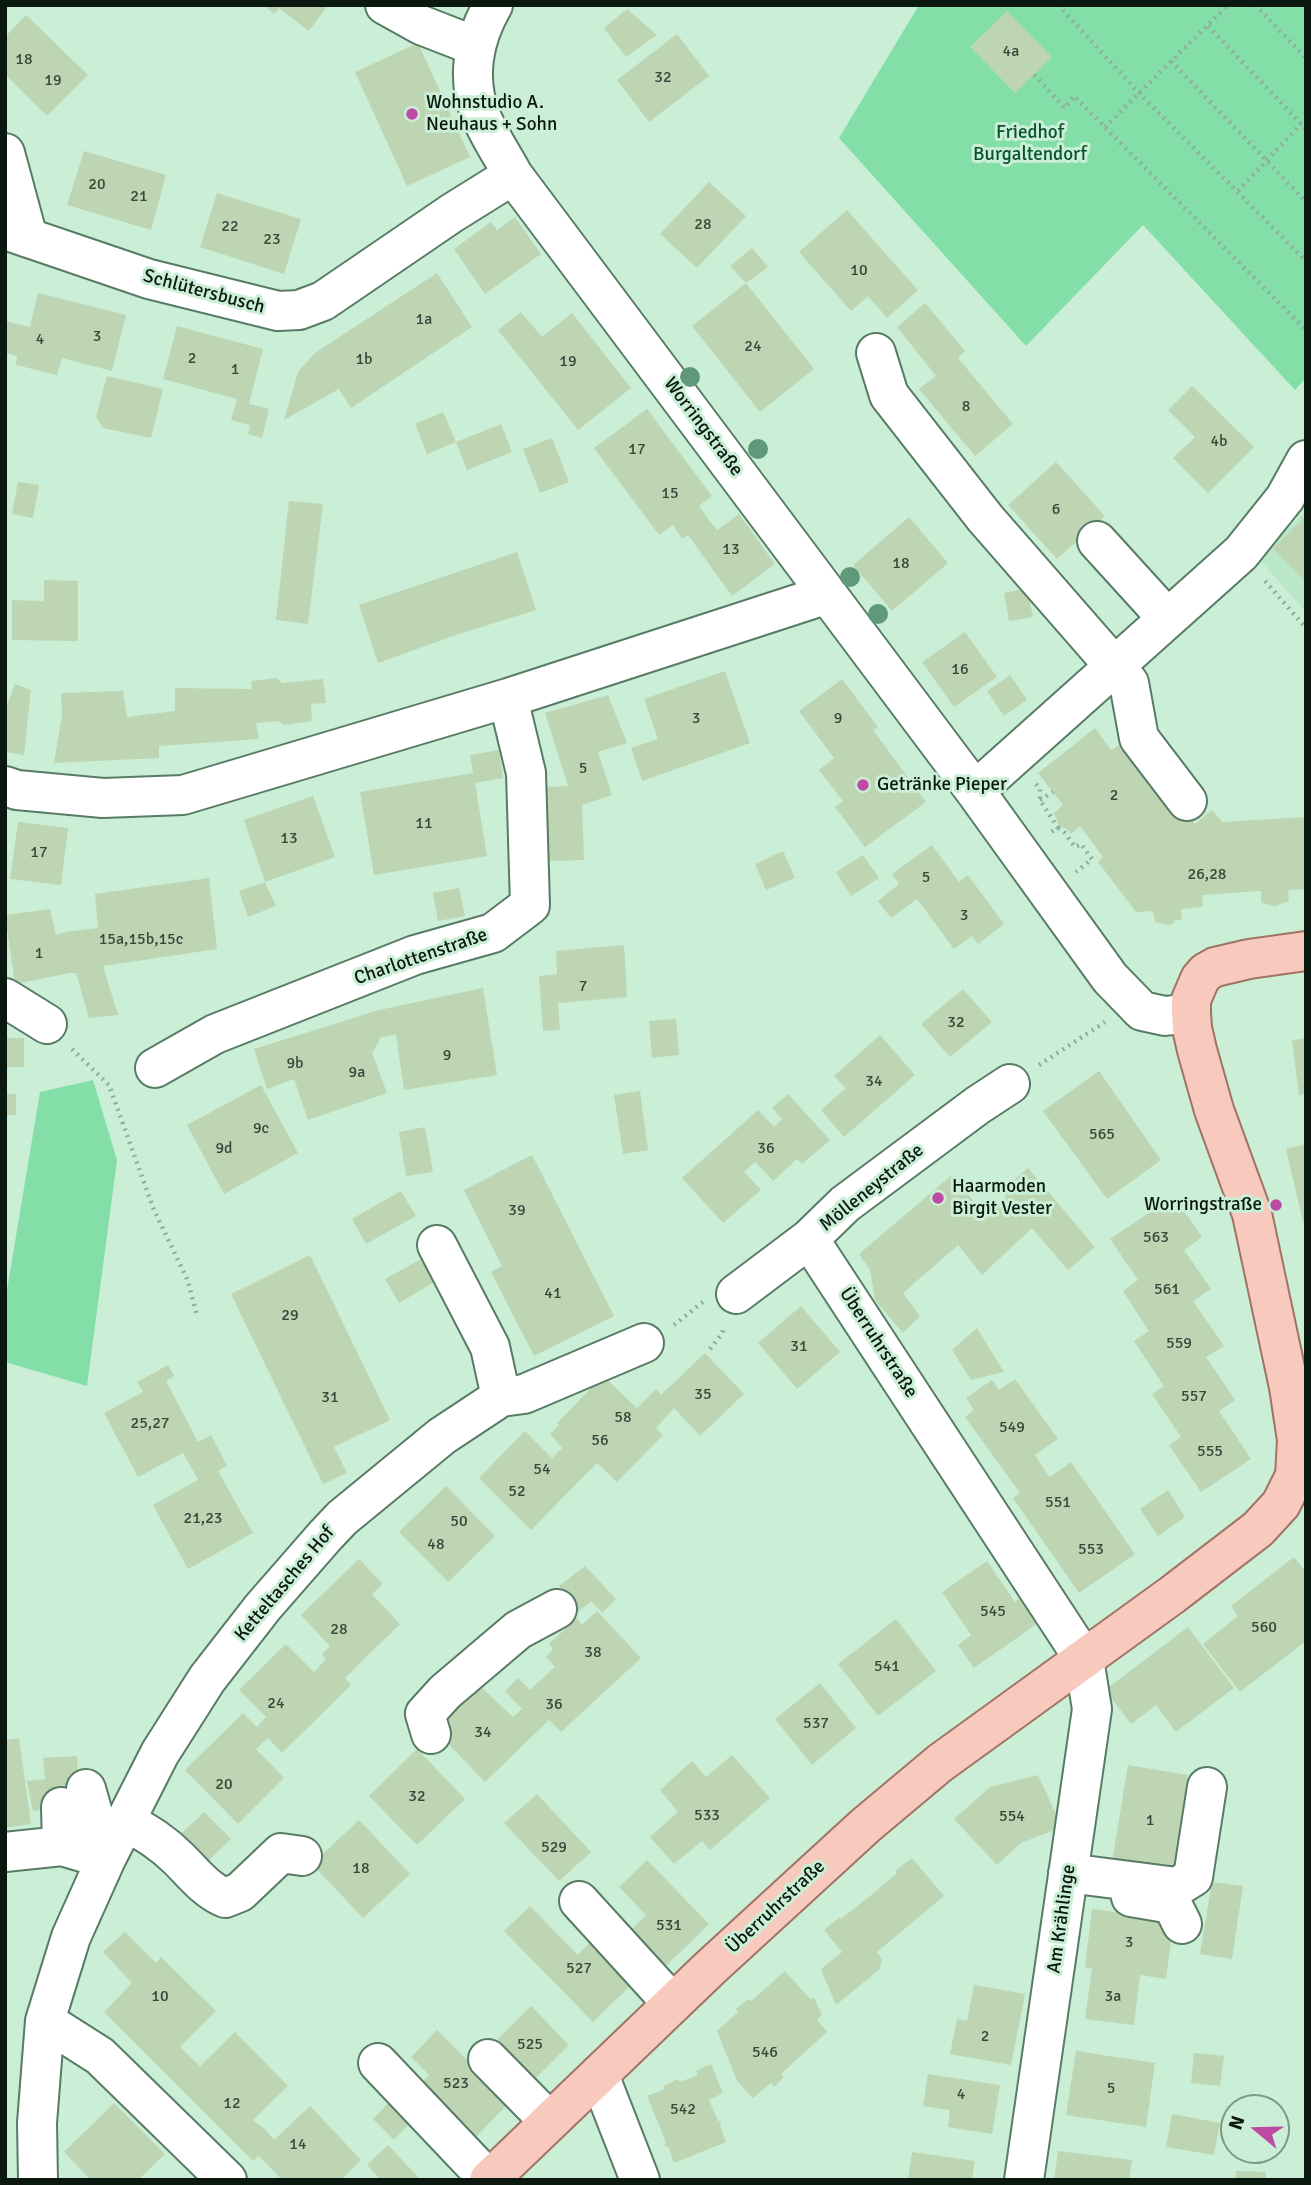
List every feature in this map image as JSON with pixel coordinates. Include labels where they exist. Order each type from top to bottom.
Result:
[{"type":"main road","points":[[1191,1013],[1191,1000],[1200,979],[1215,967],[1306,951]]},
{"type":"main road","name":"Überruhrstraße","points":[[489,2180],[672,2003],[866,1825],[940,1763],[1258,1530],[1301,1482],[1289,1387],[1252,1214],[1214,1110],[1192,1028],[1191,1013]]},
{"type":"street","points":[[385,5],[421,25],[475,46]]},
{"type":"street","name":"Worringstraße","points":[[494,5],[485,19],[475,46],[472,81],[481,116],[513,174],[975,791],[1110,978],[1142,1011],[1165,1016],[1191,1013]]},
{"type":"street","name":"Schlütersbusch","points":[[5,153],[17,234],[149,279],[278,311],[299,310],[323,301],[513,174]]},
{"type":"street","points":[[876,353],[889,395],[985,518],[1129,683],[1139,738],[1187,801]]},
{"type":"street","points":[[975,791],[1241,552],[1286,498],[1306,460]]},
{"type":"street","points":[[1097,541],[1167,618]]},
{"type":"street","points":[[5,786],[17,790],[103,798],[183,796],[508,698],[828,594]]},
{"type":"street","name":"Charlottenstraße","points":[[155,1068],[215,1034],[415,955],[493,933],[530,905],[526,773],[508,698]]},
{"type":"street","points":[[5,998],[47,1024]]},
{"type":"street","name":"Mölleneystraße","points":[[736,1294],[809,1239],[845,1204],[1010,1084]]},
{"type":"street","name":"Überruhrstraße","points":[[809,1239],[1084,1659]]},
{"type":"street","points":[[437,1245],[490,1347],[501,1397]]},
{"type":"street","name":"Ketteltasches Hof","points":[[38,2180],[37,2123],[46,2021],[71,1937],[124,1821],[160,1753],[207,1679],[263,1607],[342,1518],[442,1436],[501,1397],[524,1394],[643,1343]]},
{"type":"street","points":[[432,1734],[425,1714],[445,1692],[518,1630],[557,1609]]},
{"type":"street","name":"Am Krählinge","points":[[1024,2180],[1092,1709],[1084,1659]]},
{"type":"street","points":[[1067,1880],[1177,1887],[1193,1877],[1207,1787]]},
{"type":"street","points":[[62,1846],[73,1798],[106,1859]]},
{"type":"street","points":[[124,1821],[146,1831],[177,1857],[212,1893],[225,1898],[240,1892],[281,1853],[302,1856]]},
{"type":"street","points":[[5,1852],[62,1846],[106,1859]]},
{"type":"street","points":[[1067,1880],[1172,1904],[1182,1924]]},
{"type":"street","points":[[579,1901],[672,2003]]},
{"type":"street","points":[[46,2021],[100,2056],[227,2180]]},
{"type":"street","points":[[488,2059],[549,2121]]},
{"type":"street","points":[[378,2063],[489,2180]]},
{"type":"street","points":[[599,2075],[640,2180]]},
{"type":"street","points":[[406,2128],[456,2180]]},
{"type":"path","points":[[1058,5],[1139,93],[1306,261]]},
{"type":"path","points":[[1105,127],[1228,5]]},
{"type":"path","points":[[1255,5],[1306,58]]},
{"type":"path","points":[[1208,26],[1304,126],[1266,160],[1238,191]]},
{"type":"path","points":[[1171,61],[1306,202]]},
{"type":"path","points":[[1034,75],[1065,108],[1074,96],[1306,330]]},
{"type":"path","points":[[1299,323],[1306,317]]},
{"type":"path","points":[[1241,552],[1306,628]]},
{"type":"path","points":[[1029,781],[1040,789],[1040,800],[1056,829],[1064,832],[1075,847],[1081,844],[1092,859],[1081,869]]},
{"type":"path","points":[[1040,800],[1053,792]]},
{"type":"path","points":[[1010,1084],[1109,1020]]},
{"type":"path","points":[[47,1024],[109,1085],[154,1210],[188,1281],[197,1316]]},
{"type":"path","points":[[643,1343],[663,1333],[713,1293],[736,1294]]},
{"type":"shaded area","points":[[1306,511],[1306,612],[1258,558]]},
{"type":"green space","name":"Friedhof Burgaltendorf","points":[[919,5],[1306,5],[1306,378],[1295,390],[1143,225],[1026,346],[839,138]]},
{"type":"green space","points":[[93,1080],[117,1160],[87,1386],[5,1362],[5,1302],[40,1092]]},
{"type":"building","points":[[263,5],[328,5],[309,31],[279,8],[274,14]]},
{"type":"building","points":[[627,9],[657,35],[626,57],[604,28]]},
{"type":"building","points":[[1007,11],[1052,57],[1015,93],[970,47]]},
{"type":"building","points":[[26,15],[88,75],[47,116],[5,74],[5,37]]},
{"type":"building","points":[[677,34],[709,76],[649,122],[617,80]]},
{"type":"building","name":"Wohnstudio A. Neuhaus + Sohn","points":[[418,43],[470,157],[407,186],[355,72]]},
{"type":"building","points":[[84,151],[166,175],[151,230],[67,205]]},
{"type":"building","points":[[709,182],[746,216],[697,268],[660,234]]},
{"type":"building","points":[[217,193],[301,219],[284,274],[200,247]]},
{"type":"building","points":[[847,210],[918,290],[887,318],[868,296],[851,311],[799,252]]},
{"type":"building","points":[[515,217],[541,254],[485,294],[454,249],[491,222],[497,230]]},
{"type":"building","points":[[752,248],[768,267],[746,283],[730,266]]},
{"type":"building","points":[[437,273],[472,327],[351,408],[339,389],[284,420],[298,372],[315,353]]},
{"type":"building","points":[[746,283],[814,369],[760,412],[692,326]]},
{"type":"building","points":[[38,293],[126,315],[112,371],[62,358],[57,375],[16,365],[17,356],[5,353],[5,321],[30,327]]},
{"type":"building","points":[[925,303],[965,351],[958,358],[1013,424],[975,456],[919,389],[936,376],[897,327]]},
{"type":"building","points":[[521,312],[542,337],[572,313],[631,388],[578,430],[498,330]]},
{"type":"building","points":[[177,326],[263,349],[249,404],[269,409],[262,438],[248,434],[250,425],[231,420],[237,399],[163,379]]},
{"type":"building","points":[[107,376],[163,389],[151,438],[103,428],[96,417]]},
{"type":"building","points":[[1192,386],[1254,447],[1208,493],[1173,458],[1195,437],[1168,410]]},
{"type":"building","points":[[647,409],[712,496],[699,506],[717,530],[739,514],[775,564],[732,596],[688,535],[682,539],[673,525],[659,535],[594,448]]},
{"type":"building","points":[[443,412],[456,442],[427,454],[415,424]]},
{"type":"building","points":[[501,424],[512,452],[467,470],[456,442]]},
{"type":"building","points":[[552,438],[569,482],[540,493],[523,449]]},
{"type":"building","points":[[1056,462],[1105,516],[1057,559],[1008,505]]},
{"type":"building","points":[[18,482],[39,485],[33,518],[12,514]]},
{"type":"building","points":[[289,501],[323,504],[308,624],[276,620]]},
{"type":"building","points":[[1306,516],[1306,582],[1273,548]]},
{"type":"building","points":[[909,517],[948,563],[892,611],[853,565]]},
{"type":"building","points":[[517,552],[536,610],[378,663],[359,605]]},
{"type":"building","points":[[44,580],[78,581],[78,641],[12,640],[12,600],[44,601]]},
{"type":"building","points":[[1027,588],[1033,617],[1009,621],[1004,593]]},
{"type":"building","points":[[965,632],[997,677],[954,707],[922,662]]},
{"type":"building","points":[[725,671],[750,743],[642,781],[631,748],[658,739],[644,699]]},
{"type":"building","points":[[1010,675],[1027,700],[1004,716],[987,691]]},
{"type":"building","points":[[276,678],[282,683],[323,679],[326,703],[311,704],[312,721],[284,725],[279,721],[256,723],[259,739],[159,746],[159,758],[54,763],[62,715],[61,693],[123,691],[127,717],[175,711],[175,688],[252,689],[251,681]]},
{"type":"building","points":[[842,679],[878,727],[873,730],[926,802],[865,847],[835,807],[843,801],[819,770],[834,758],[799,711]]},
{"type":"building","points":[[15,684],[31,690],[24,755],[5,752],[5,704],[7,705]]},
{"type":"building","points":[[608,695],[627,743],[598,752],[612,795],[582,805],[584,860],[548,861],[544,787],[568,786],[545,713]]},
{"type":"building","points":[[1095,728],[1111,750],[1128,739],[1195,824],[1212,810],[1222,822],[1306,817],[1306,889],[1288,890],[1289,901],[1275,906],[1261,903],[1261,891],[1202,895],[1203,907],[1181,909],[1182,920],[1175,920],[1169,925],[1155,922],[1153,911],[1136,912],[1098,862],[1103,857],[1080,826],[1071,834],[1059,826],[1054,813],[1063,805],[1038,773]]},
{"type":"building","points":[[499,750],[503,778],[475,783],[487,856],[374,875],[360,792],[473,773],[470,755]]},
{"type":"building","points":[[313,796],[335,857],[265,882],[244,820]]},
{"type":"building","points":[[18,822],[68,828],[61,885],[10,879]]},
{"type":"building","points":[[932,845],[959,882],[968,875],[1004,924],[978,944],[972,936],[954,949],[917,899],[891,918],[878,901],[899,884],[892,874]]},
{"type":"building","points":[[783,851],[795,878],[766,890],[755,864]]},
{"type":"building","points":[[863,855],[879,878],[851,896],[836,872]]},
{"type":"building","points":[[209,878],[217,949],[103,966],[118,1015],[89,1018],[76,973],[15,984],[5,915],[50,909],[56,935],[98,928],[95,894]]},
{"type":"building","points":[[265,882],[276,906],[248,917],[239,891]]},
{"type":"building","points":[[459,888],[465,916],[438,921],[433,893]]},
{"type":"building","points":[[624,945],[627,997],[558,1003],[560,1030],[543,1031],[539,976],[557,974],[556,951]]},
{"type":"building","points":[[483,988],[497,1075],[404,1090],[396,1035],[381,1037],[372,1053],[387,1093],[308,1120],[294,1079],[267,1089],[254,1049],[379,1010]]},
{"type":"building","points":[[963,989],[992,1022],[950,1057],[921,1024]]},
{"type":"building","points":[[676,1019],[679,1055],[652,1058],[649,1021]]},
{"type":"building","points":[[880,1035],[915,1075],[844,1137],[821,1110],[846,1088],[834,1076]]},
{"type":"building","points":[[5,1038],[24,1038],[24,1067],[5,1067]]},
{"type":"building","points":[[1306,1038],[1306,1094],[1299,1095],[1292,1040]]},
{"type":"building","points":[[1099,1071],[1161,1160],[1107,1199],[1043,1111]]},
{"type":"building","points":[[261,1085],[298,1153],[224,1194],[187,1125]]},
{"type":"building","points":[[640,1091],[648,1150],[623,1154],[614,1095]]},
{"type":"building","points":[[5,1094],[16,1094],[16,1115],[5,1115]]},
{"type":"building","points":[[788,1094],[830,1140],[802,1164],[797,1159],[773,1181],[755,1162],[744,1172],[761,1190],[723,1223],[682,1178],[758,1110],[774,1127],[782,1119],[772,1108]]},
{"type":"building","points":[[425,1127],[433,1172],[406,1176],[399,1132]]},
{"type":"building","points":[[1306,1144],[1306,1222],[1303,1222],[1286,1149]]},
{"type":"building","points":[[532,1155],[614,1316],[534,1356],[491,1272],[502,1266],[464,1190]]},
{"type":"building","points":[[1028,1168],[1095,1247],[1068,1270],[1032,1228],[982,1275],[958,1245],[903,1293],[920,1316],[903,1333],[875,1300],[870,1270],[859,1254],[952,1175],[985,1215],[1006,1197],[1001,1191]]},
{"type":"building","points":[[401,1191],[416,1216],[366,1244],[352,1219]]},
{"type":"building","points":[[1174,1196],[1202,1237],[1184,1250],[1211,1289],[1193,1301],[1224,1346],[1206,1357],[1235,1400],[1219,1411],[1251,1459],[1201,1492],[1169,1445],[1181,1437],[1152,1394],[1164,1386],[1134,1341],[1149,1331],[1123,1291],[1138,1280],[1110,1239]]},
{"type":"building","points":[[310,1255],[390,1420],[334,1447],[347,1473],[323,1484],[231,1294]]},
{"type":"building","points":[[423,1258],[436,1281],[399,1303],[385,1279]]},
{"type":"building","points":[[801,1306],[840,1352],[797,1389],[758,1343]]},
{"type":"building","points":[[977,1328],[1004,1372],[971,1380],[952,1350]]},
{"type":"building","points":[[705,1353],[744,1394],[700,1436],[674,1408],[656,1428],[663,1435],[617,1482],[597,1463],[531,1530],[479,1478],[525,1431],[552,1458],[562,1448],[550,1434],[559,1425],[557,1423],[603,1376],[637,1408],[656,1389],[661,1395]]},
{"type":"building","points":[[168,1365],[174,1376],[166,1381],[198,1442],[211,1435],[227,1466],[218,1471],[253,1533],[188,1569],[153,1505],[198,1480],[183,1453],[138,1477],[104,1413],[143,1392],[137,1382]]},
{"type":"building","points":[[1015,1379],[1058,1439],[1035,1455],[1046,1472],[1050,1477],[1071,1462],[1135,1554],[1079,1593],[1013,1498],[1020,1493],[965,1417],[974,1410],[966,1398],[992,1380],[999,1390]]},
{"type":"building","points":[[446,1486],[495,1536],[448,1582],[399,1532]]},
{"type":"building","points":[[1168,1490],[1185,1517],[1158,1536],[1140,1509]]},
{"type":"building","points":[[1294,1557],[1306,1572],[1306,1641],[1240,1692],[1203,1644],[1238,1616],[1231,1606]]},
{"type":"building","points":[[359,1559],[383,1584],[372,1594],[400,1624],[345,1678],[351,1685],[282,1753],[268,1738],[256,1749],[284,1778],[238,1824],[185,1770],[243,1713],[257,1727],[266,1717],[239,1690],[286,1644],[314,1672],[326,1659],[322,1654],[330,1646],[301,1615]]},
{"type":"building","points":[[987,1561],[1015,1602],[1021,1597],[1038,1623],[974,1668],[958,1645],[971,1635],[942,1592]]},
{"type":"building","points":[[585,1566],[616,1599],[602,1613],[591,1601],[578,1612],[559,1586]]},
{"type":"building","points":[[597,1611],[641,1658],[561,1732],[549,1720],[485,1782],[435,1730],[481,1687],[513,1717],[522,1709],[505,1691],[518,1678],[530,1690],[555,1667],[546,1657],[553,1649],[549,1644],[577,1618],[582,1625]]},
{"type":"building","points":[[896,1619],[936,1671],[878,1716],[838,1664]]},
{"type":"building","points":[[1188,1627],[1234,1688],[1176,1732],[1156,1705],[1131,1724],[1105,1690]]},
{"type":"building","points":[[820,1683],[856,1728],[812,1765],[775,1719]]},
{"type":"building","points":[[19,1738],[31,1824],[5,1828],[5,1740]]},
{"type":"building","points":[[417,1749],[465,1799],[417,1845],[369,1796]]},
{"type":"building","points":[[732,1755],[770,1798],[710,1850],[702,1841],[674,1864],[650,1837],[678,1812],[660,1790],[692,1761],[706,1777]]},
{"type":"building","points":[[77,1756],[79,1805],[33,1811],[27,1781],[45,1779],[43,1758]]},
{"type":"building","points":[[1128,1765],[1188,1775],[1172,1878],[1111,1868]]},
{"type":"building","points":[[1038,1775],[1062,1827],[1021,1843],[997,1865],[954,1819],[990,1787]]},
{"type":"building","points":[[537,1794],[591,1852],[559,1881],[504,1823]]},
{"type":"building","points":[[204,1812],[231,1839],[204,1865],[177,1838]]},
{"type":"building","points":[[359,1820],[410,1874],[363,1918],[312,1864]]},
{"type":"building","points":[[912,1858],[944,1896],[877,1952],[882,1959],[880,1969],[836,2005],[821,1969],[842,1952],[824,1930],[870,1896]]},
{"type":"building","points":[[647,1860],[709,1924],[662,1970],[627,1934],[646,1915],[619,1887]]},
{"type":"building","points":[[1212,1882],[1243,1886],[1232,1959],[1200,1954]]},
{"type":"building","points":[[530,1906],[578,1955],[590,1942],[632,1984],[593,2022],[504,1931]]},
{"type":"building","points":[[1092,1909],[1174,1919],[1166,1979],[1140,1975],[1134,2025],[1085,2019],[1092,1968],[1085,1968]]},
{"type":"building","points":[[125,1932],[156,1963],[161,1957],[216,2011],[180,2047],[200,2066],[235,2032],[288,2086],[253,2120],[274,2140],[310,2106],[361,2160],[341,2180],[282,2180],[259,2156],[253,2161],[104,2012],[132,1983],[103,1952]]},
{"type":"building","points":[[785,1971],[810,1999],[814,1998],[822,2015],[817,2020],[827,2032],[781,2074],[784,2077],[774,2087],[771,2083],[753,2098],[737,2081],[717,2031],[738,2012],[736,2009],[748,1999],[751,2001]]},
{"type":"building","points":[[974,1985],[1025,1994],[1011,2065],[950,2054],[957,2019],[967,2021]]},
{"type":"building","points":[[531,2006],[569,2045],[530,2084],[491,2046]]},
{"type":"building","points":[[437,2030],[510,2102],[465,2148],[411,2094],[429,2075],[411,2057]]},
{"type":"building","points":[[1076,2051],[1155,2063],[1146,2127],[1066,2115]]},
{"type":"building","points":[[1194,2053],[1224,2056],[1220,2086],[1191,2083]]},
{"type":"building","points":[[711,2064],[723,2093],[709,2100],[718,2121],[721,2121],[720,2126],[726,2142],[674,2163],[669,2148],[664,2146],[666,2142],[647,2096],[665,2089],[663,2086],[678,2079],[680,2082],[698,2075],[696,2071]]},
{"type":"building","points":[[928,2074],[1000,2085],[992,2134],[948,2127],[950,2110],[923,2106]]},
{"type":"building","points":[[394,2097],[415,2118],[394,2140],[373,2119]]},
{"type":"building","points":[[114,2103],[165,2154],[138,2180],[91,2180],[64,2152]]},
{"type":"building","points":[[1172,2114],[1220,2123],[1214,2155],[1166,2147]]},
{"type":"building","points":[[388,2145],[421,2180],[381,2180],[367,2165]]},
{"type":"building","points":[[1058,2151],[1132,2160],[1129,2180],[1054,2180]]},
{"type":"building","points":[[912,2152],[975,2161],[972,2180],[908,2180]]},
{"type":"building","points":[[1236,2171],[1266,2172],[1266,2180],[1235,2180]]},
{"type":"place","name":"Wohnstudio A. Neuhaus + Sohn","points":[[412,114]]},
{"type":"place","name":"Getränke Pieper","points":[[863,785]]},
{"type":"place","name":"Haarmoden Birgit Vester","points":[[938,1198]]},
{"type":"place","name":"Worringstraße","points":[[1276,1205]]}]
